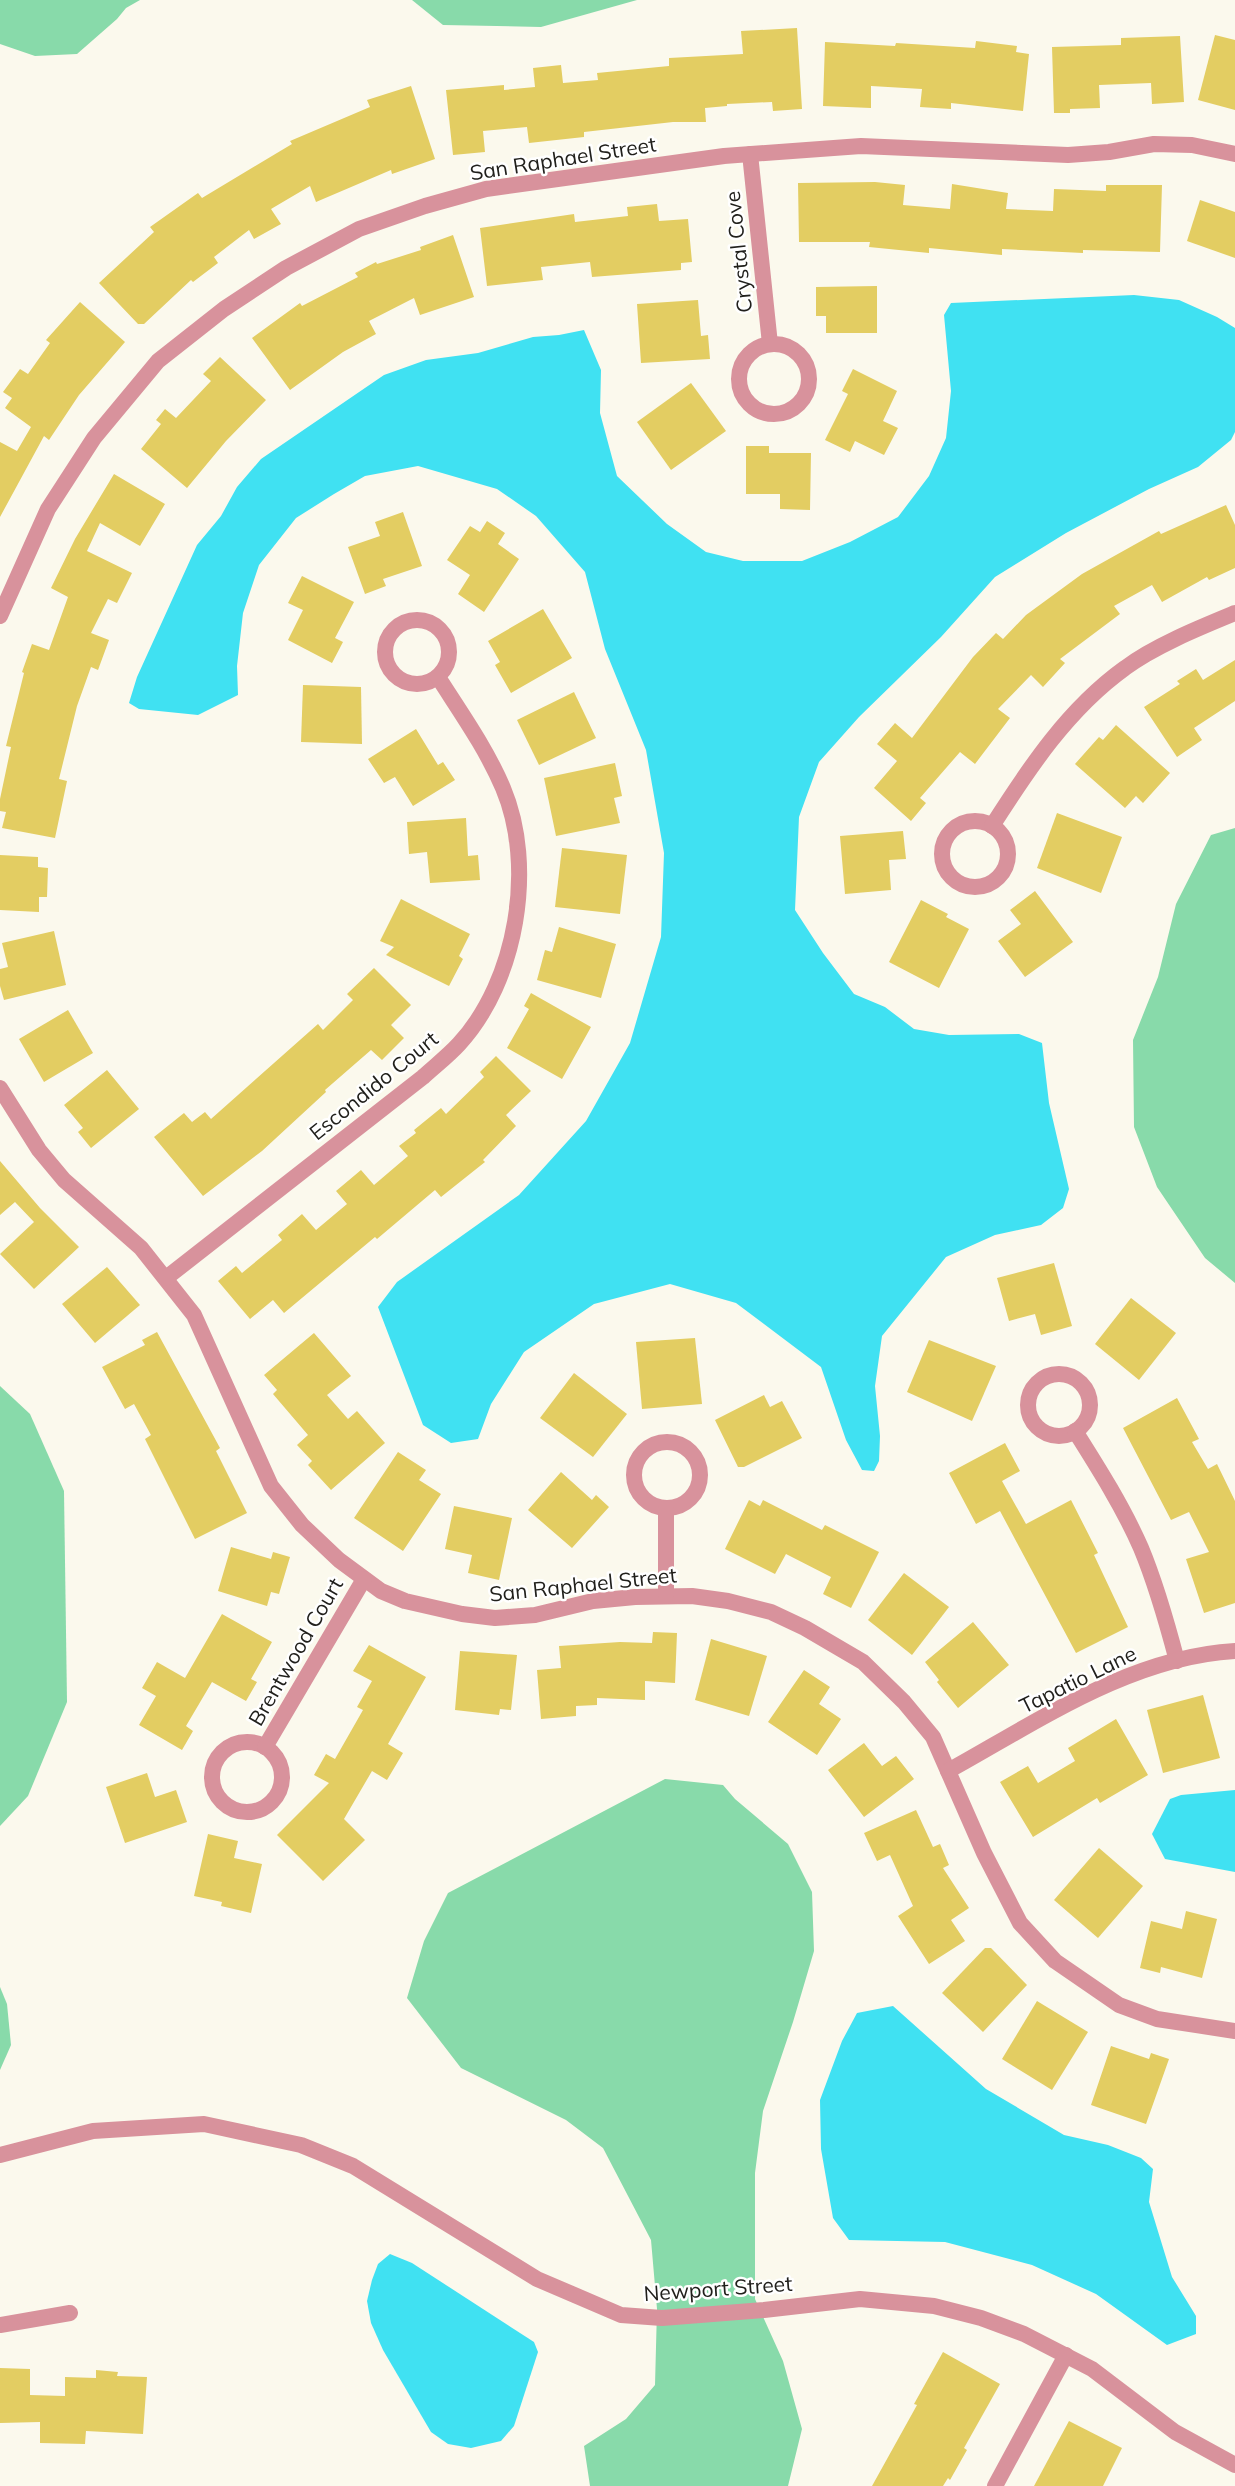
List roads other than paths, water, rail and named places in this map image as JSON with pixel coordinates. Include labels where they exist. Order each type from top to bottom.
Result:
[{"type":"street","name":"San Raphael Street","points":[[0,616],[48,509],[102,428],[158,361],[224,309],[286,268],[359,229],[425,206],[486,189],[750,154],[861,145],[1068,155],[1109,152],[1154,144],[1192,145],[1235,153]]},
{"type":"street","name":"Crystal Cove","points":[[750,154],[770,344]]},
{"type":"street","points":[[770,344],[793,349],[802,358],[809,380],[807,392],[799,404],[777,414],[764,412],[747,401],[739,378],[749,355],[770,344]]},
{"type":"street","points":[[992,826],[1033,761],[1089,699],[1126,667],[1235,613]]},
{"type":"street","points":[[414,620],[425,620],[436,626],[449,645],[446,667],[438,677],[429,683],[417,685],[406,683],[391,672],[384,651],[386,640],[393,629],[414,620]]},
{"type":"street","name":"Escondido Court","points":[[166,1278],[424,1077],[460,1043],[486,1004],[510,947],[518,910],[519,865],[513,822],[503,788],[476,735],[438,677]]},
{"type":"street","points":[[974,821],[992,826],[1006,843],[1008,855],[1006,866],[998,879],[976,888],[955,881],[944,868],[941,857],[945,838],[952,829],[962,823],[974,821]]},
{"type":"street","name":"San Raphael Street","points":[[0,1088],[39,1150],[56,1170],[142,1248],[194,1315],[271,1486],[302,1525],[339,1560],[381,1591],[405,1601],[461,1614],[495,1618],[535,1615],[593,1601],[692,1596],[728,1601],[771,1612],[805,1628],[863,1662],[904,1702],[933,1737],[984,1853],[1020,1923],[1055,1961],[1119,2006],[1157,2019],[1235,2031]]},
{"type":"street","points":[[1075,1431],[1109,1485],[1141,1549],[1168,1626],[1177,1661]]},
{"type":"street","points":[[665,1442],[676,1443],[694,1456],[699,1466],[700,1478],[697,1489],[688,1501],[678,1507],[666,1508],[645,1500],[635,1485],[634,1473],[636,1462],[644,1451],[665,1442]]},
{"type":"street","points":[[666,1508],[666,1596]]},
{"type":"street","name":"Brentwood Court","points":[[265,1747],[364,1578]]},
{"type":"street","name":"Tapatio Lane","points":[[947,1771],[1096,1690],[1151,1666],[1217,1652],[1235,1651]]},
{"type":"street","points":[[247,1742],[265,1747],[279,1761],[283,1772],[278,1796],[271,1804],[248,1813],[225,1805],[213,1786],[215,1761],[224,1750],[235,1744],[247,1742]]},
{"type":"street","name":"Newport Street","points":[[0,2155],[93,2131],[204,2124],[300,2146],[353,2166],[537,2279],[621,2315],[675,2317],[860,2298],[934,2306],[981,2318],[1024,2334],[1092,2369],[1175,2432],[1235,2465]]},
{"type":"street","points":[[0,2325],[70,2314]]},
{"type":"street","points":[[995,2486],[1066,2355]]},
{"type":"water","points":[[1134,295],[1179,300],[1235,328],[1235,432],[1231,440],[1198,467],[1149,489],[1066,533],[995,577],[941,637],[859,717],[819,762],[799,817],[795,910],[854,994],[885,1007],[914,1029],[949,1035],[1019,1034],[1042,1043],[1049,1103],[1069,1189],[1063,1208],[1041,1225],[995,1235],[946,1257],[882,1336],[875,1386],[880,1436],[879,1461],[874,1471],[862,1470],[846,1440],[821,1367],[736,1303],[670,1284],[594,1304],[524,1352],[491,1404],[478,1439],[451,1443],[423,1425],[378,1307],[397,1282],[519,1195],[586,1121],[630,1043],[661,937],[664,853],[646,750],[605,649],[585,572],[536,516],[497,489],[418,466],[365,476],[334,494],[296,518],[259,565],[243,613],[237,666],[238,695],[198,715],[139,709],[129,703],[137,677],[197,545],[221,516],[237,487],[261,459],[384,375],[426,360],[478,353],[533,337],[584,330],[601,370],[600,413],[617,476],[667,524],[706,552],[743,561],[802,561],[850,542],[898,517],[929,476],[946,438],[951,391],[944,315],[951,303]]},
{"type":"water","points":[[1235,1790],[1235,1872],[1165,1859],[1152,1834],[1170,1799],[1181,1795]]},
{"type":"water","points":[[893,2006],[986,2089],[1064,2135],[1108,2145],[1141,2158],[1153,2169],[1149,2202],[1172,2277],[1196,2316],[1196,2334],[1167,2345],[1096,2294],[1032,2265],[945,2242],[849,2240],[833,2218],[821,2149],[820,2100],[842,2041],[857,2013]]},
{"type":"water","points":[[390,2254],[412,2263],[534,2342],[538,2352],[514,2426],[501,2441],[471,2448],[448,2444],[431,2432],[383,2350],[371,2323],[367,2301],[372,2280],[378,2264]]}]
